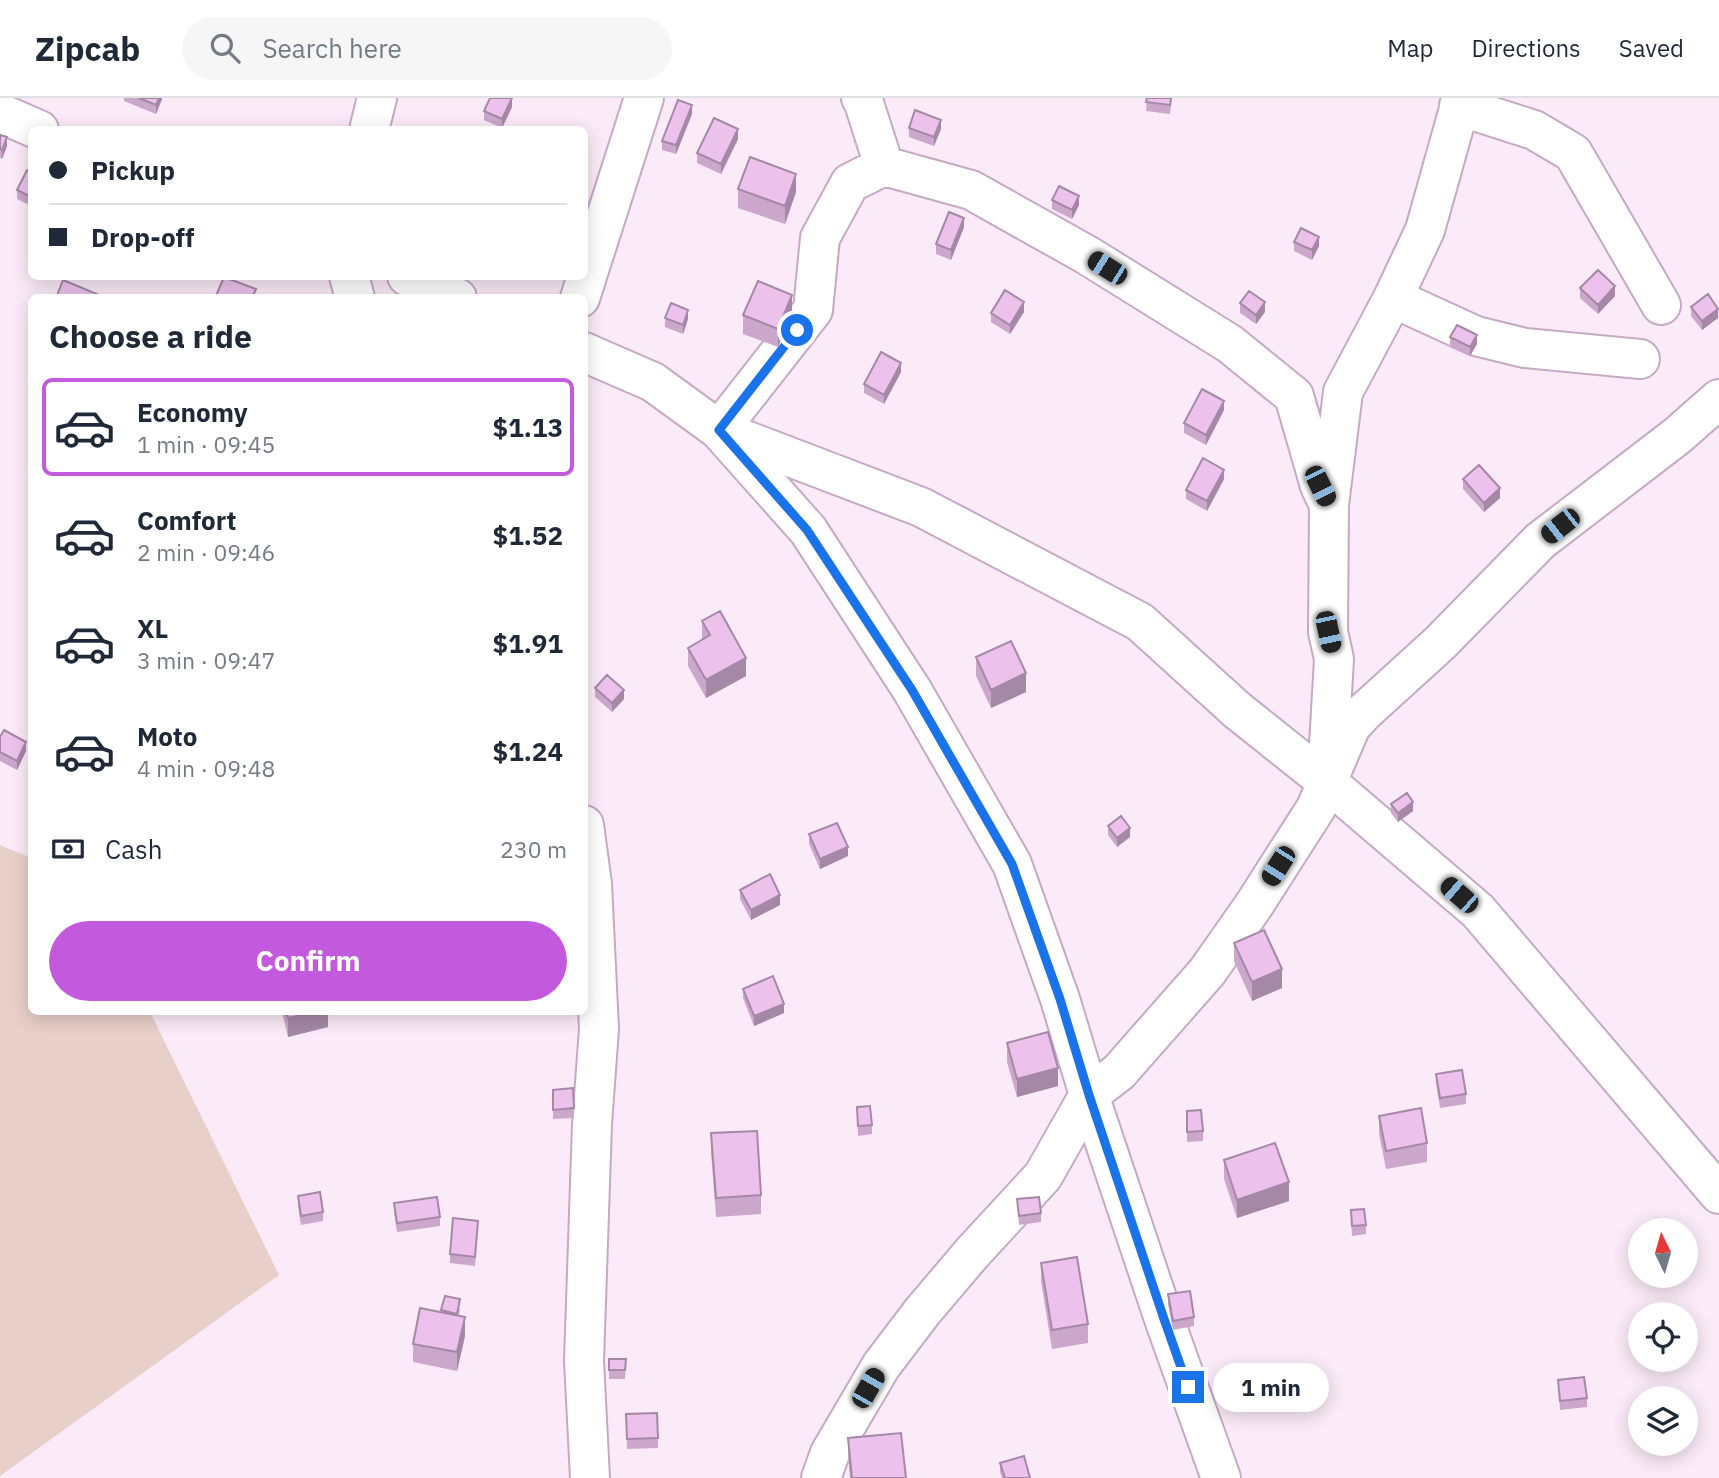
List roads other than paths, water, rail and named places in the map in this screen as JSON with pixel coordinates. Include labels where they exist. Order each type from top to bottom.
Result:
[{"type":"street","points":[[370,126],[377,98]]},
{"type":"street","points":[[588,273],[644,98]]},
{"type":"street","points":[[861,98],[884,166]]},
{"type":"street","points":[[1326,782],[1334,659],[1328,632],[1329,505],[1343,392],[1394,298],[1425,230],[1461,102],[1534,130],[1573,153],[1661,306]]},
{"type":"street","points":[[0,113],[30,126]]},
{"type":"street","points":[[719,430],[813,310],[820,238],[850,183],[884,166],[971,190],[1087,255],[1230,344],[1294,396],[1320,486],[1329,505]]},
{"type":"street","points":[[416,280],[448,294]]},
{"type":"street","points":[[1394,298],[1476,337],[1525,348],[1640,359]]},
{"type":"street","points":[[588,354],[653,382],[719,430],[807,530],[912,690],[1012,864],[1060,999],[1164,1319],[1221,1478]]},
{"type":"street","points":[[821,1478],[830,1453],[881,1366],[922,1312],[972,1253],[1043,1177],[1089,1095],[1119,1072],[1207,972],[1316,808],[1351,726],[1440,643],[1540,541],[1677,436],[1719,398]]},
{"type":"street","points":[[719,430],[921,507],[1140,622],[1237,710],[1478,911],[1719,1194]]},
{"type":"street","points":[[588,854],[592,884],[599,1029],[590,1150],[584,1361],[590,1478]]}]
